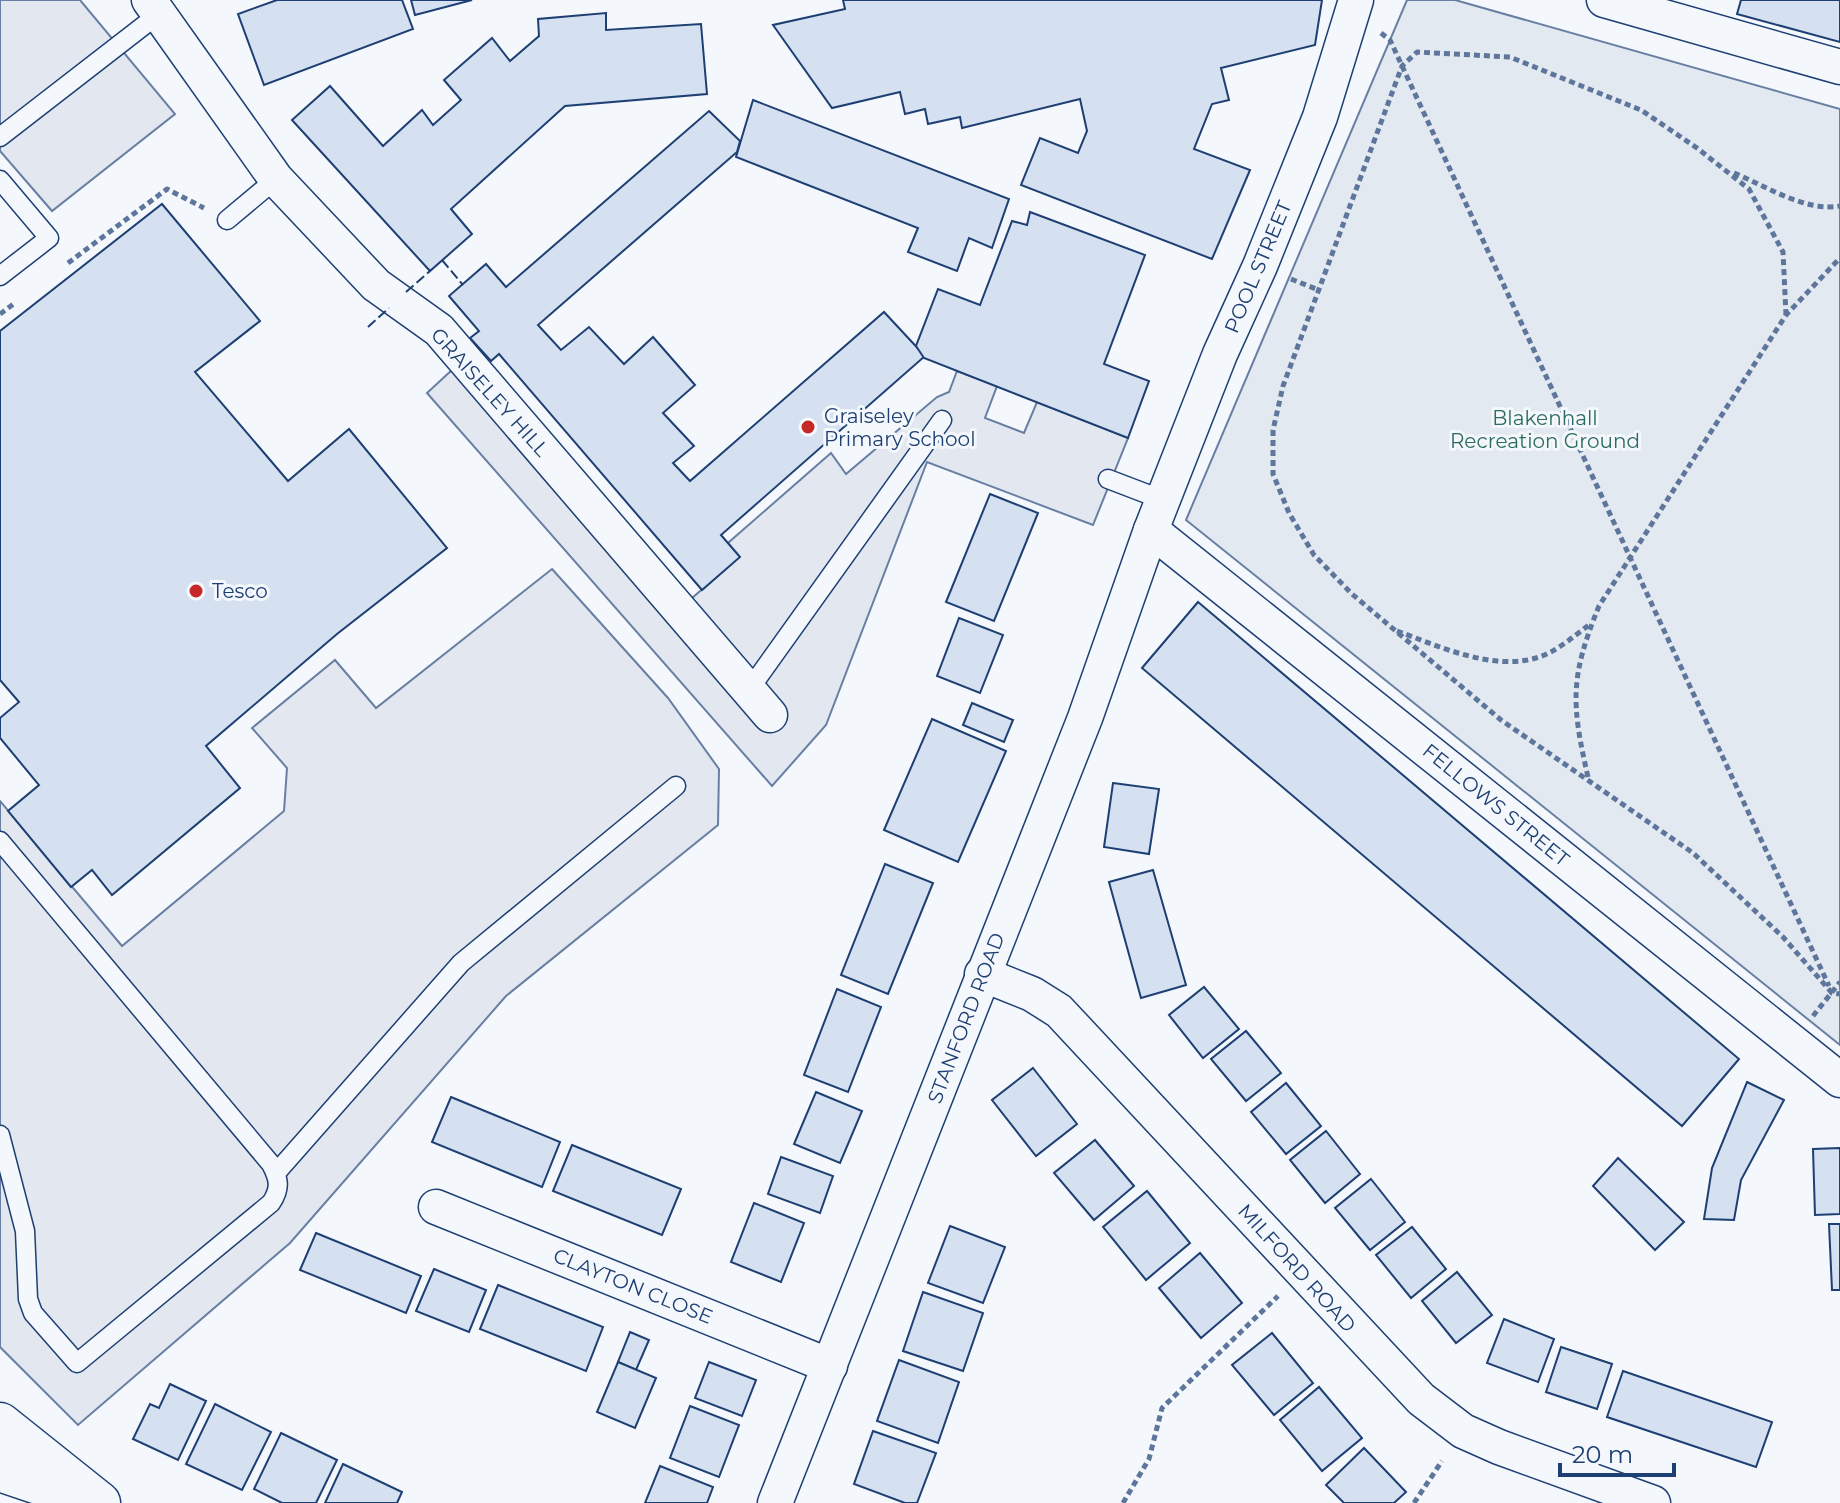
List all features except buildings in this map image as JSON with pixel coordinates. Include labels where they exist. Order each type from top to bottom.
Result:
[{"type":"street","name":"POOL STREET","points":[[1157,515],[1320,117],[1356,0]]},
{"type":"street","points":[[1604,0],[1840,67]]},
{"type":"street","name":"GRAISELEY HILL","points":[[154,7],[276,179],[376,285],[439,330],[760,703]]},
{"type":"street","name":"STANFORD ROAD","points":[[775,1503],[1085,718],[1157,515]]},
{"type":"street","name":"FELLOWS STREET","points":[[1157,515],[1840,1080]]},
{"type":"street","name":"MILFORD ROAD","points":[[982,974],[1032,994],[1059,1011],[1398,1378],[1463,1431],[1616,1497],[1653,1503]]},
{"type":"street","name":"CLAYTON CLOSE","points":[[436,1207],[830,1366]]},
{"type":"street","points":[[0,1424],[99,1503]]},
{"type":"street","points":[[0,1470],[99,1503]]},
{"type":"lane","points":[[0,137],[154,7]]},
{"type":"lane","points":[[227,220],[276,179]]},
{"type":"lane","points":[[0,180],[49,238],[0,276]]},
{"type":"lane","points":[[760,703],[942,420]]},
{"type":"lane","points":[[1108,479],[1157,515]]},
{"type":"lane","points":[[276,1173],[461,963],[676,786]]},
{"type":"lane","points":[[0,841],[276,1173],[278,1192],[271,1203],[77,1363],[33,1313],[28,1299],[25,1231],[0,1135]]},
{"type":"path","points":[[1390,40],[1832,993]]},
{"type":"path","points":[[1786,315],[1783,252],[1749,189],[1726,170],[1641,110],[1510,57],[1417,52],[1402,66],[1298,339],[1273,430],[1273,474],[1289,513],[1314,555],[1393,629],[1501,720],[1588,777],[1693,853],[1783,937],[1832,993],[1840,994]]},
{"type":"path","points":[[1726,170],[1800,201],[1830,208],[1840,206]]},
{"type":"path","points":[[60,269],[167,189],[227,220]]},
{"type":"path","points":[[1588,777],[1576,723],[1574,685],[1581,649],[1592,623],[1630,556],[1786,315],[1840,258]]},
{"type":"path","points":[[0,314],[24,296]]},
{"type":"path","points":[[1393,629],[1469,655],[1497,660],[1537,658],[1592,623]]},
{"type":"path","points":[[1832,993],[1840,982]]},
{"type":"path","points":[[1123,1503],[1149,1459],[1162,1408],[1302,1273]]},
{"type":"path","points":[[1414,1503],[1463,1431]]},
{"type":"green space","name":"Blakenhall Recreation Ground","points":[[1407,0],[1455,0],[1840,109],[1840,1045],[1186,520]]},
{"type":"shaded area","points":[[0,0],[80,0],[175,114],[52,211],[0,151]]},
{"type":"shaded area","points":[[453,369],[668,619],[739,557],[728,543],[831,453],[846,474],[937,397],[949,392],[957,371],[997,386],[985,418],[1024,433],[1037,402],[1128,438],[1093,525],[927,462],[826,725],[772,786],[427,393]]},
{"type":"shaded area","points":[[552,569],[668,698],[719,769],[718,825],[506,996],[290,1243],[78,1425],[0,1347],[0,801],[122,946],[284,811],[287,768],[252,728],[335,660],[376,708]]},
{"type":"fence","points":[[442,260],[463,285]]},
{"type":"fence","points":[[406,292],[430,271]]},
{"type":"fence","points":[[368,327],[389,308]]},
{"type":"place","name":"Graiseley Primary School","points":[[808,427]]},
{"type":"place","name":"Tesco","points":[[196,591]]}]
